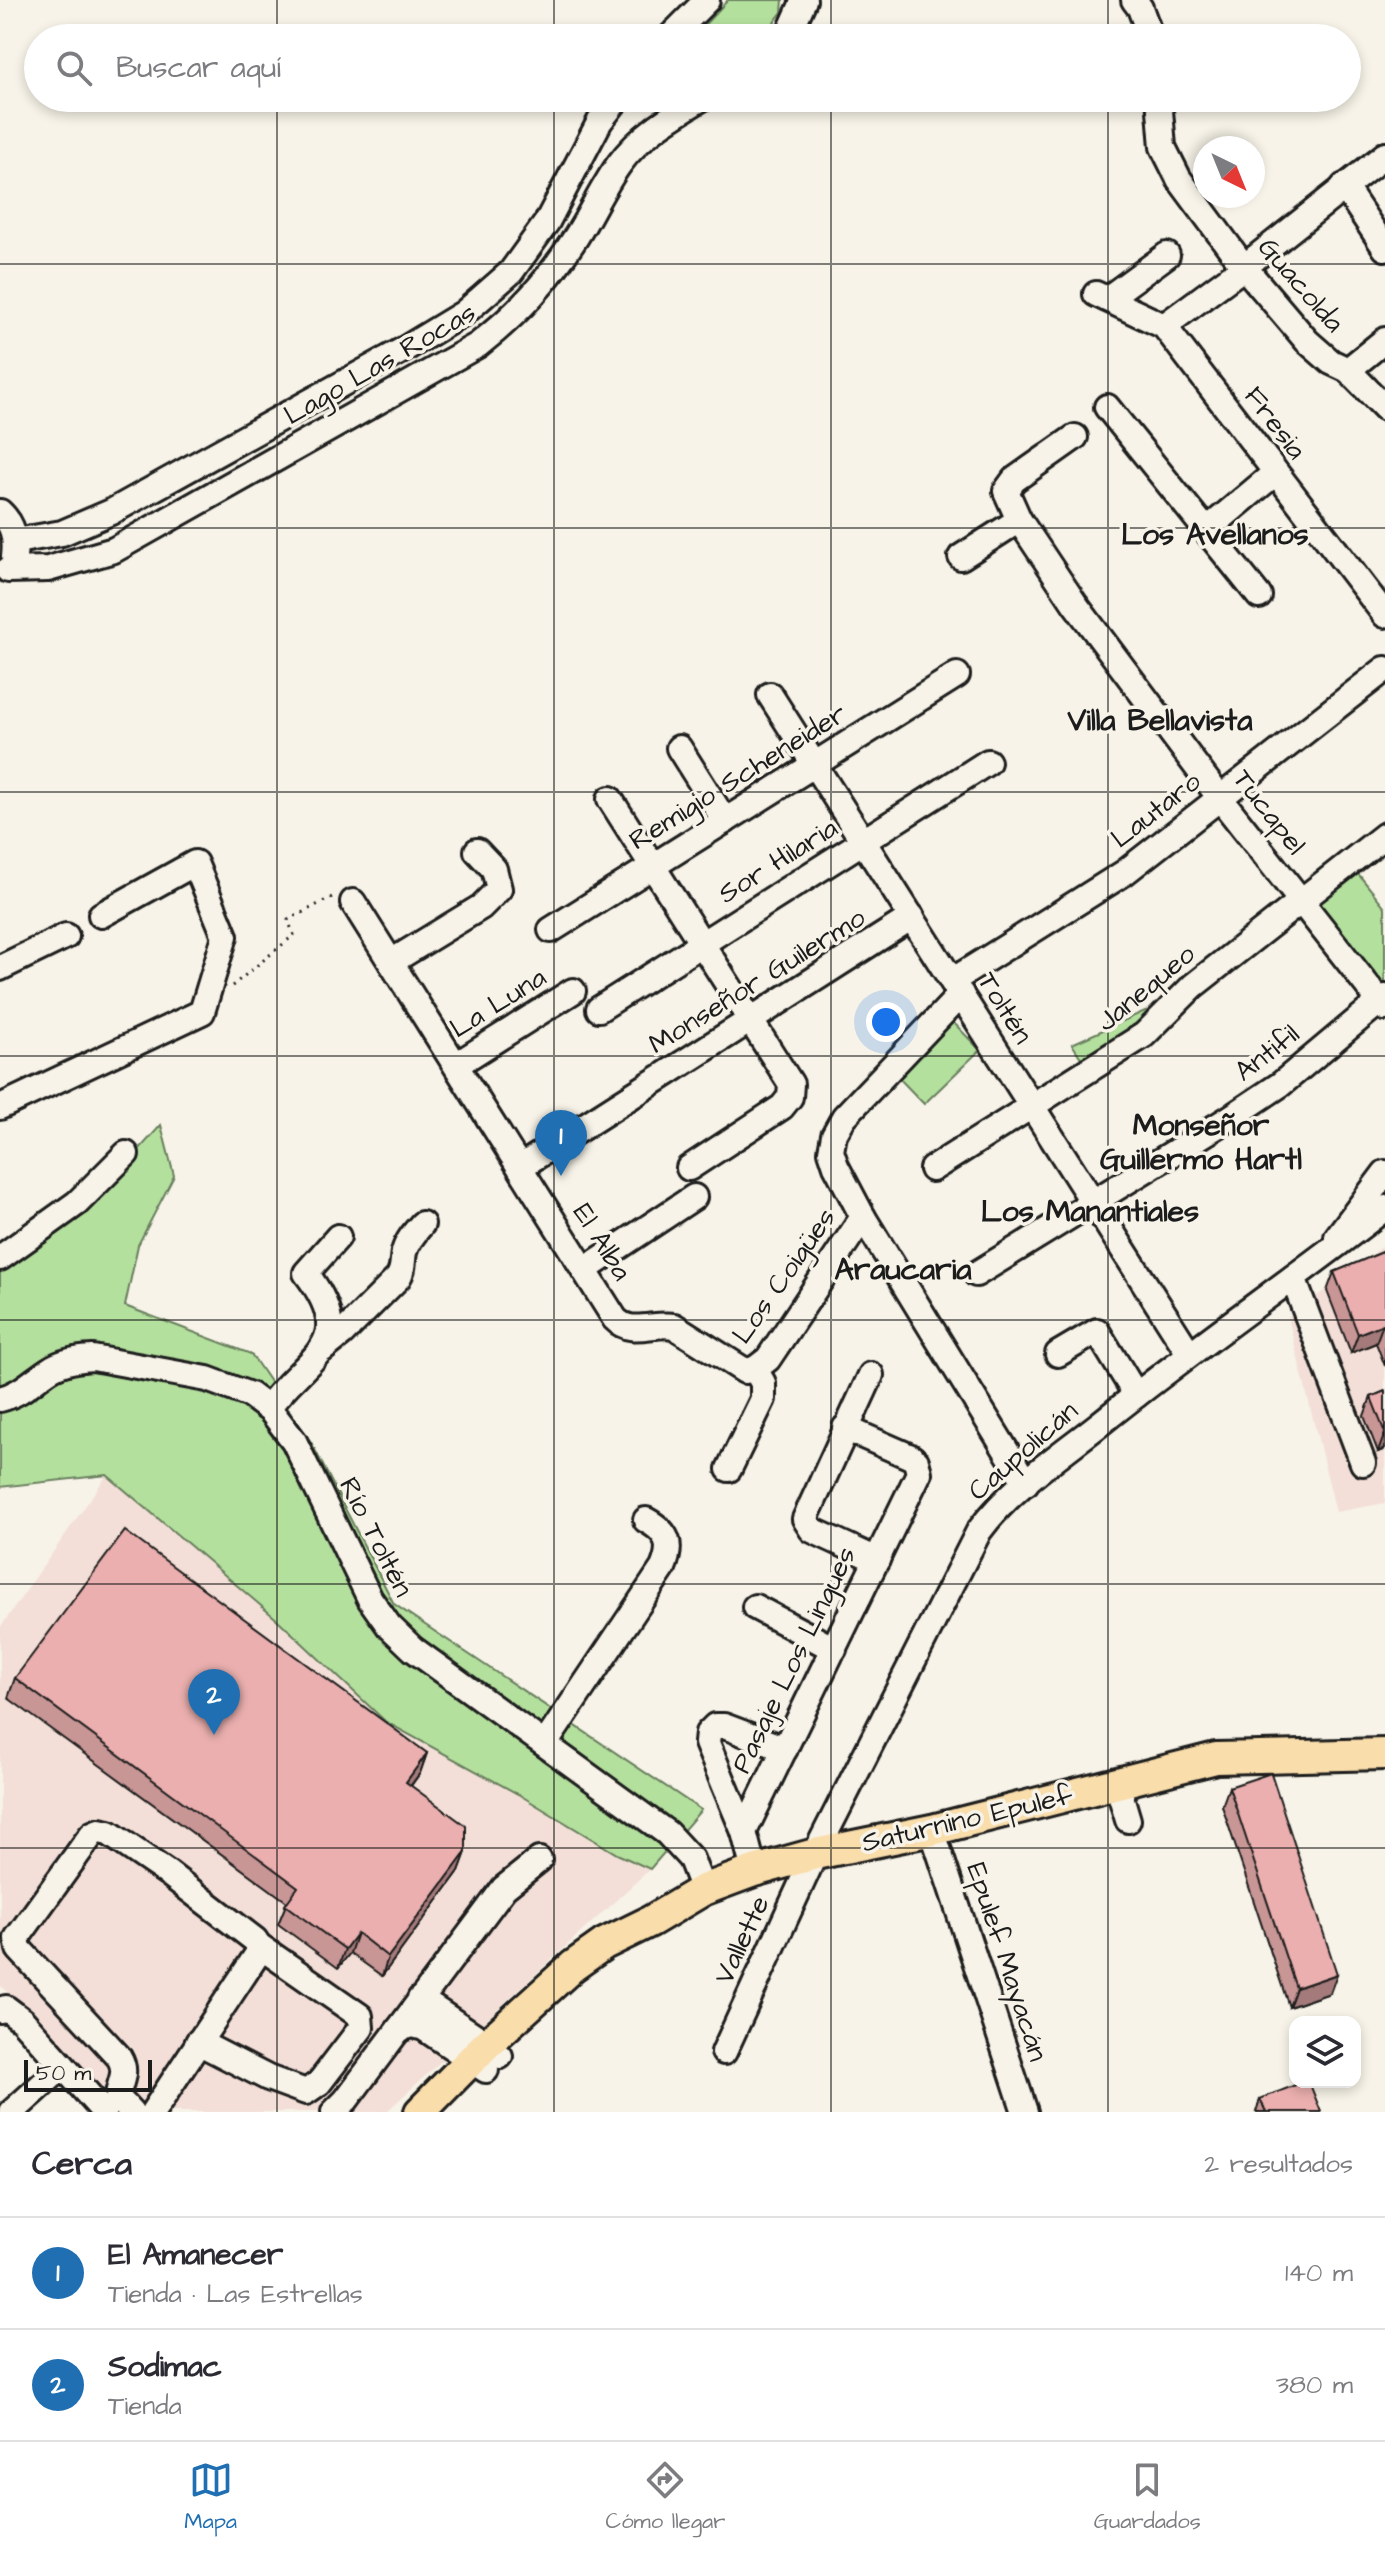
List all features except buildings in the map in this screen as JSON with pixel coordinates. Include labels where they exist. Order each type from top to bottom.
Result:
[{"type":"main road","name":"Saturnino Epulef","points":[[1293,1756],[1366,1739],[1385,1738]]},
{"type":"main road","name":"Saturnino Epulef","points":[[420,2112],[486,2057],[573,1966],[604,1944],[703,1890],[754,1871],[815,1854],[932,1830],[1216,1758],[1385,1754]]},
{"type":"main road","name":"Saturnino Epulef","points":[[445,2112],[486,2057]]},
{"type":"street","points":[[683,24],[707,0]]},
{"type":"street","points":[[793,24],[804,0]]},
{"type":"street","points":[[1134,0],[1146,24]]},
{"type":"street","name":"Lago Las Rocas","points":[[16,541],[62,533],[111,512],[464,313],[511,272],[520,260],[547,222],[607,112]]},
{"type":"street","name":"Lago Las Rocas","points":[[4,575],[48,569],[114,550],[478,345],[513,317],[543,284],[622,160],[654,129],[680,112]]},
{"type":"street","name":"Guacolda","points":[[1160,112],[1161,136],[1172,169],[1244,267],[1318,352],[1348,370],[1384,404]]},
{"type":"street","points":[[1164,326],[1385,155]]},
{"type":"street","points":[[1344,186],[1385,248]]},
{"type":"street","name":"Fresia","points":[[1167,255],[1102,296],[1164,326],[1385,615]]},
{"type":"street","points":[[1348,370],[1385,340]]},
{"type":"street","points":[[1107,407],[1259,596]]},
{"type":"street","name":"Tucapel","points":[[1075,437],[1014,480],[1006,491],[1019,520],[1075,604],[1220,798],[1383,1002]]},
{"type":"street","points":[[1207,530],[1275,473]]},
{"type":"street","points":[[0,512],[12,527],[16,541],[14,557],[4,575]]},
{"type":"street","points":[[961,557],[1019,520]]},
{"type":"street","name":"Lautaro","points":[[863,1217],[836,1166],[831,1151],[834,1135],[844,1117],[956,988],[1124,873],[1385,669]]},
{"type":"street","name":"Remigio Scheneider","points":[[551,930],[957,675]]},
{"type":"street","name":"Toltén","points":[[770,695],[1189,1353]]},
{"type":"street","points":[[679,748],[725,821]]},
{"type":"street","name":"Sor Hilaria","points":[[599,1009],[988,762]]},
{"type":"street","points":[[610,799],[791,1084],[790,1097],[782,1107],[689,1168]]},
{"type":"street","name":"Janequeo","points":[[932,1169],[1144,1035],[1193,986],[1385,835]]},
{"type":"street","points":[[391,962],[481,907],[499,889],[494,869],[477,851]]},
{"type":"street","points":[[0,1107],[202,1012],[225,936],[195,863],[101,915]]},
{"type":"street","name":"El Alba","points":[[344,899],[391,962],[615,1319],[623,1326],[636,1328],[665,1324],[674,1326],[745,1371],[755,1369]]},
{"type":"street","name":"Monseñor Guilermo","points":[[520,1167],[912,917]]},
{"type":"street","points":[[0,968],[66,936]]},
{"type":"street","name":"La Luna","points":[[456,1065],[573,991]]},
{"type":"street","name":"Antifil","points":[[976,1274],[1281,1084],[1383,1002]]},
{"type":"street","points":[[0,1258],[77,1203],[126,1154]]},
{"type":"street","name":"Caupolicán","points":[[1321,1258],[1385,1173]]},
{"type":"street","points":[[584,1270],[694,1197]]},
{"type":"street","name":"Caupolicán","points":[[815,1854],[979,1531],[1002,1504],[1189,1353],[1385,1208]]},
{"type":"street","points":[[863,1217],[1026,1483]]},
{"type":"street","name":"Los Coigües","points":[[755,1369],[768,1359],[863,1217]]},
{"type":"street","points":[[268,1408],[317,1354],[342,1334],[398,1278],[407,1246],[422,1224]]},
{"type":"street","points":[[317,1354],[328,1332],[328,1309],[323,1295],[306,1273],[338,1237]]},
{"type":"street","points":[[1293,1278],[1363,1463]]},
{"type":"street","points":[[1058,1354],[1097,1331],[1136,1395]]},
{"type":"street","name":"Río Toltén","points":[[0,1399],[28,1387],[57,1366],[93,1358],[207,1379],[250,1395],[281,1421],[294,1441],[370,1599],[389,1626],[413,1649],[676,1841],[691,1859],[703,1890]]},
{"type":"street","points":[[729,1469],[763,1399],[763,1383],[755,1369]]},
{"type":"street","points":[[871,1375],[805,1519],[812,1530],[877,1560]]},
{"type":"street","name":"Pasaje Los Lingues","points":[[744,1832],[918,1479],[919,1467],[911,1457],[845,1428]]},
{"type":"street","points":[[545,1744],[663,1568],[668,1552],[666,1536],[662,1529],[646,1520]]},
{"type":"street","points":[[755,1607],[834,1649]]},
{"type":"street","points":[[754,1871],[744,1832],[707,1743],[708,1733],[715,1726],[724,1726],[785,1749]]},
{"type":"street","points":[[1117,1783],[1128,1820]]},
{"type":"street","name":"Epulef Mayacán","points":[[932,1830],[1025,2112]]},
{"type":"street","points":[[131,2112],[118,2098],[118,2089],[125,2077],[124,2064],[19,1949],[17,1938],[92,1834],[99,1831],[109,1833],[141,1854],[258,1945],[360,2016],[361,2028],[319,2083],[306,2092],[268,2078],[198,2042]]},
{"type":"street","name":"Vallette","points":[[724,2052],[815,1854]]},
{"type":"street","points":[[334,2112],[504,1888],[539,1860]]},
{"type":"street","points":[[153,2112],[258,1953],[258,1945]]},
{"type":"street","points":[[420,1999],[486,2057]]},
{"type":"street","points":[[0,2010],[6,2008],[22,2020],[104,2112]]},
{"type":"street","points":[[399,2029],[413,2025],[424,2028],[486,2057]]},
{"type":"street","points":[[12,2112],[63,2066]]},
{"type":"path","points":[[202,1012],[294,935],[288,920],[344,899]]},
{"type":"shaded area","points":[[1382,1247],[1385,1255],[1385,1503],[1336,1512],[1288,1318]]},
{"type":"shaded area","points":[[107,1475],[280,1622],[386,1722],[518,1794],[617,1854],[650,1869],[386,2112],[117,2112],[0,1985],[0,1628]]},
{"type":"green space","points":[[728,0],[783,0],[782,12],[773,24],[705,24]]},
{"type":"green space","points":[[1355,870],[1385,907],[1385,982],[1382,984],[1317,901]]},
{"type":"green space","points":[[1155,1009],[1160,1013],[1085,1064],[1072,1044],[1145,1011]]},
{"type":"green space","points":[[951,1020],[980,1050],[924,1104],[894,1073]]},
{"type":"green space","points":[[161,1125],[174,1176],[138,1245],[125,1306],[251,1354],[311,1442],[394,1604],[701,1810],[650,1869],[617,1854],[518,1794],[386,1722],[280,1622],[107,1475],[0,1487],[0,1255],[129,1161]]},
{"type":"place","name":"El Amanecer","points":[[561,1176]]},
{"type":"place","name":"Sodimac","points":[[214,1735]]},
{"type":"district","name":"Los Avellanos","points":[[1215,535]]},
{"type":"district","name":"Villa Bellavista","points":[[1160,721]]},
{"type":"district","name":"Monseñor Guillermo Hartl","points":[[1201,1143]]},
{"type":"district","name":"Los Manantiales","points":[[1090,1212]]},
{"type":"district","name":"Araucaria","points":[[903,1270]]}]
